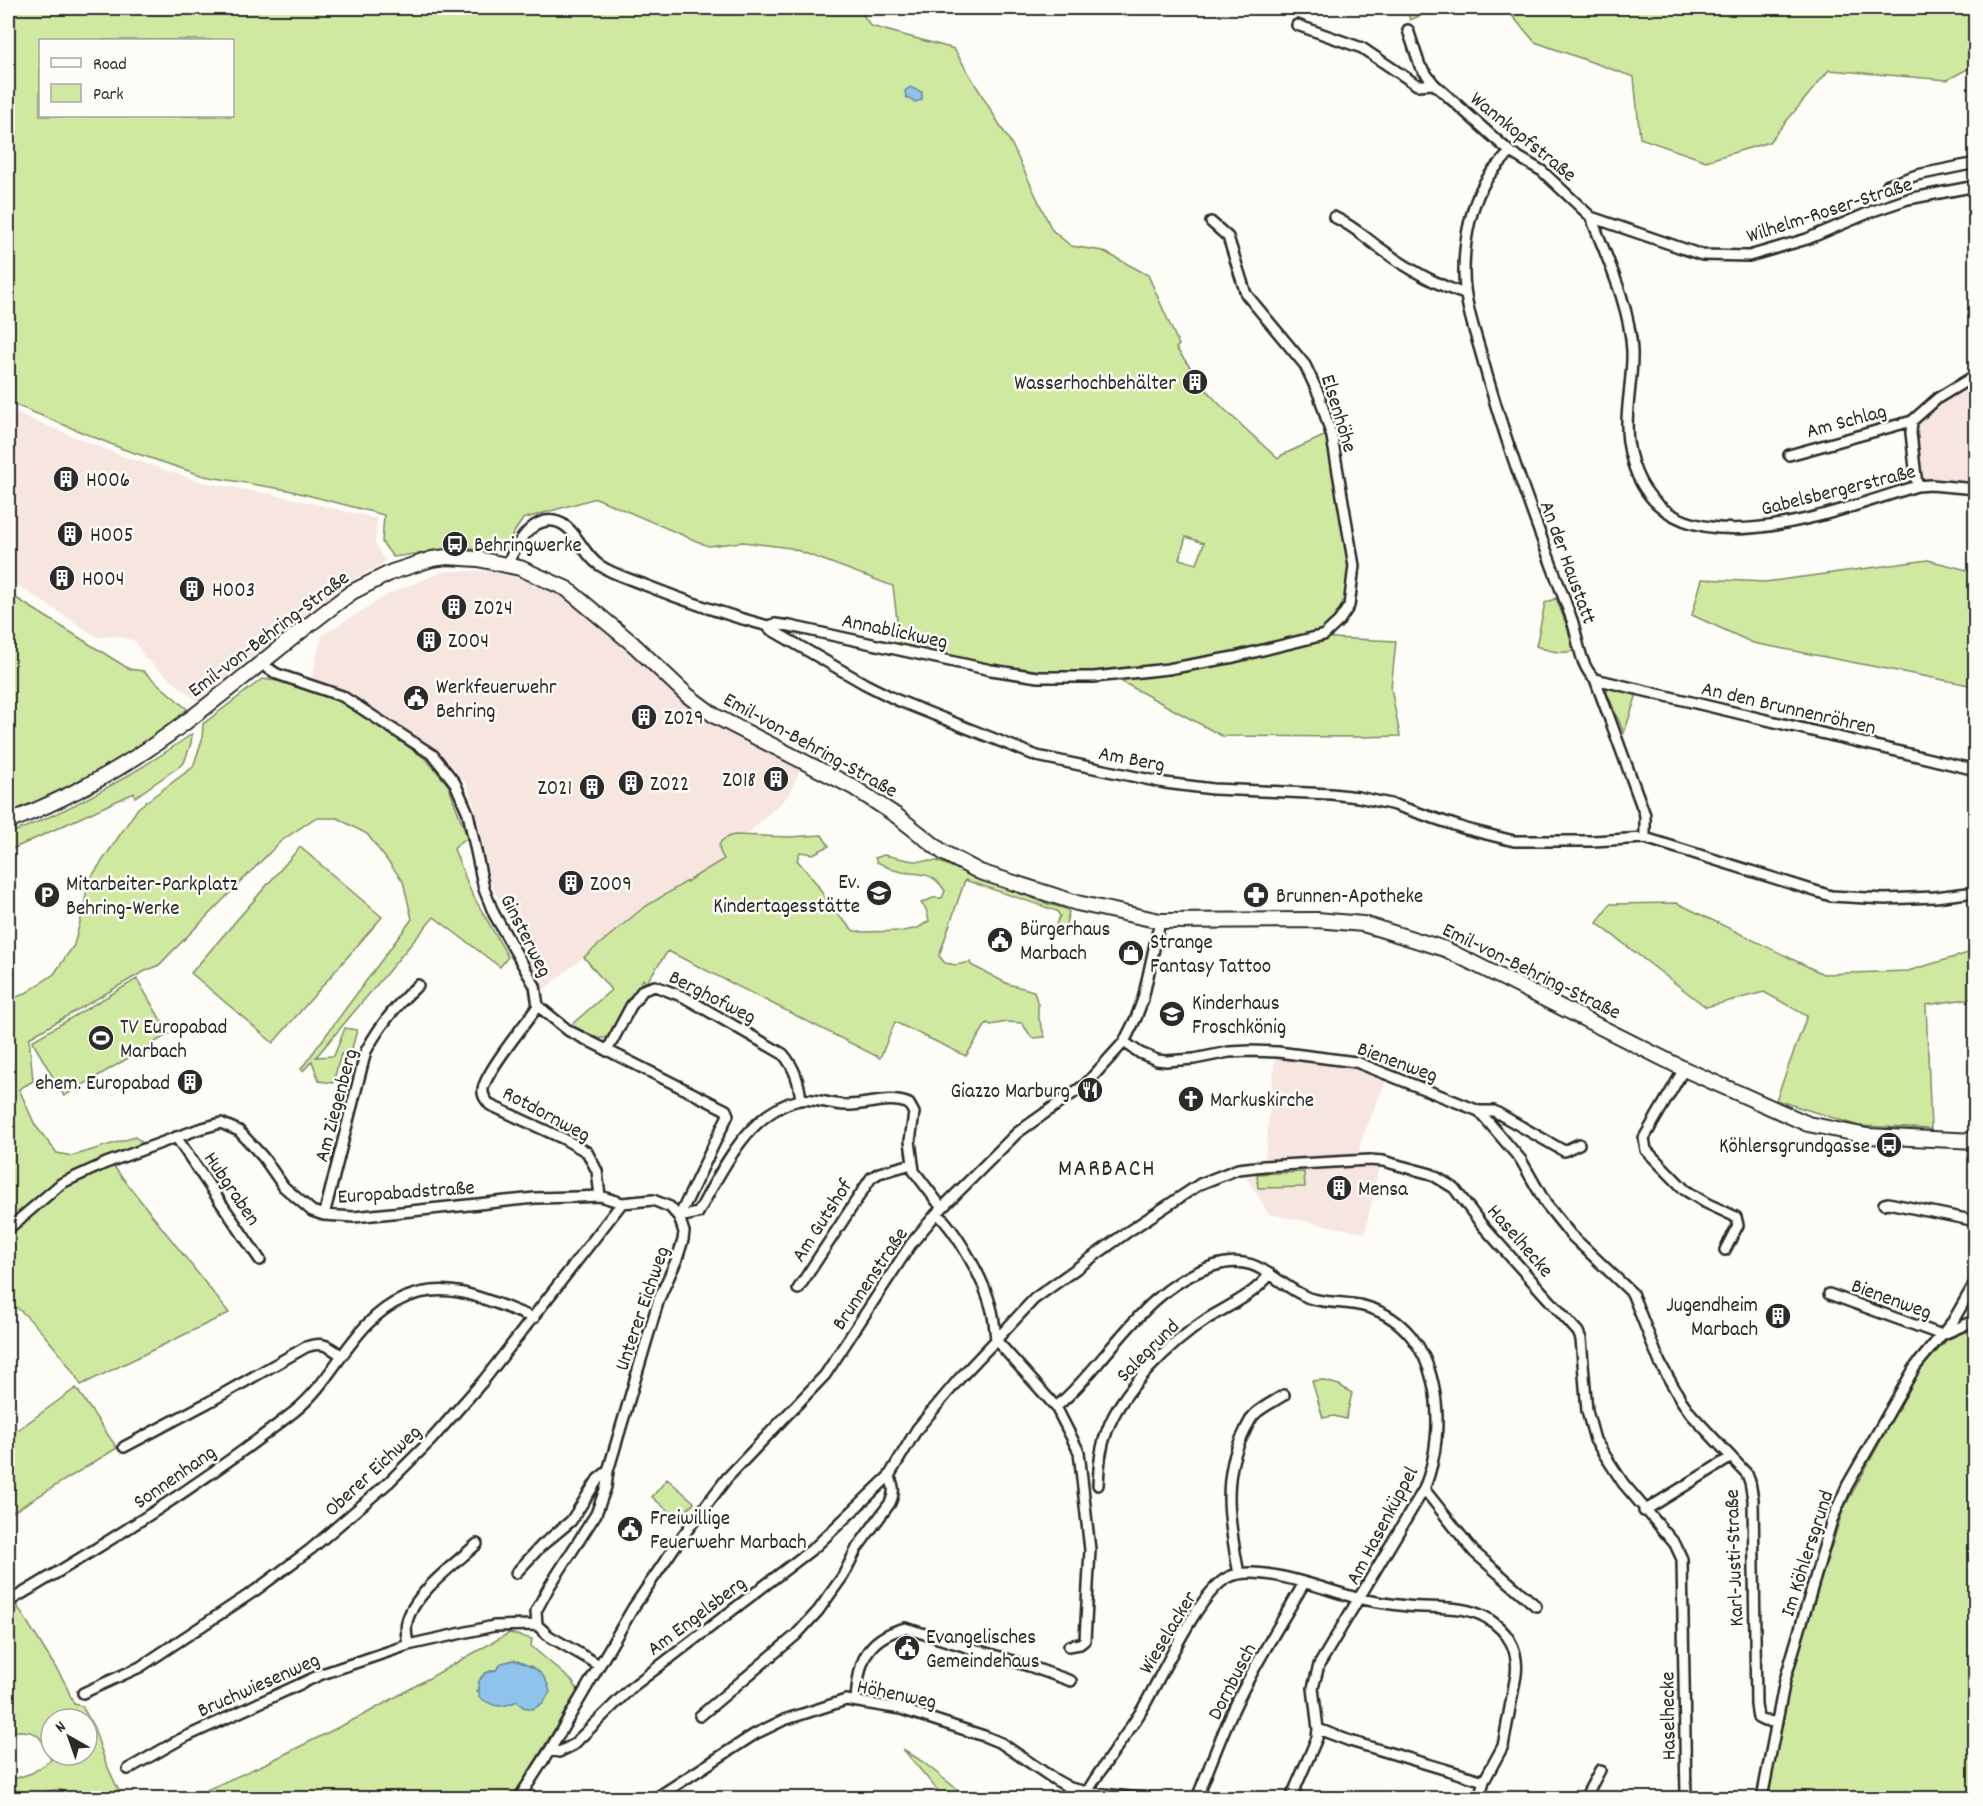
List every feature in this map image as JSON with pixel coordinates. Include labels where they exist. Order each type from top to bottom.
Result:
[{"type":"main road","name":"Emil-von-Behring-Straße","points":[[8,822],[110,772],[166,737],[352,592],[375,579],[413,564],[447,557],[478,559],[507,565],[567,589],[633,644],[687,695],[715,716],[853,787],[897,816],[944,853],[966,865],[1008,882],[1077,903],[1160,921],[1317,920],[1363,924],[1380,928],[1444,949],[1684,1069],[1808,1124],[1867,1136],[1976,1141]]},
{"type":"street","name":"Wannkopfstraße","points":[[1297,25],[1362,48],[1417,85],[1434,84]]},
{"type":"street","name":"Wannkopfstraße","points":[[1408,30],[1420,66],[1434,84],[1510,153],[1542,171],[1591,217]]},
{"type":"street","name":"An der Haustatt","points":[[1510,153],[1490,174],[1472,214],[1465,249],[1465,294],[1487,378],[1518,474],[1572,622],[1586,668],[1595,679],[1645,815],[1645,838]]},
{"type":"street","name":"Wilhelm-Roser-Straße","points":[[1888,185],[1917,175],[1976,163]]},
{"type":"street","name":"Wilhelm-Roser-Straße","points":[[1591,217],[1702,255],[1749,256],[1807,239],[1908,199],[1976,186]]},
{"type":"street","points":[[1334,217],[1353,226],[1378,248],[1438,285],[1465,294]]},
{"type":"street","name":"Gabelsbergerstraße","points":[[1591,217],[1624,306],[1630,336],[1628,443],[1635,470],[1641,482],[1655,501],[1667,511],[1683,520],[1702,525],[1722,529],[1751,529],[1786,525],[1818,517],[1917,486],[1976,489]]},
{"type":"street","name":"Elsenhöhe","points":[[1211,222],[1228,237],[1246,294],[1305,365],[1319,395],[1332,436],[1354,566],[1349,606],[1339,621],[1324,634]]},
{"type":"street","name":"Am Schlag","points":[[1789,454],[1912,421],[1938,398],[1976,375]]},
{"type":"street","name":"Am Schlag","points":[[1912,421],[1911,433],[1917,486]]},
{"type":"street","name":"Annablickweg","points":[[507,565],[518,544],[531,528],[542,522],[554,521],[568,528],[585,553],[600,567],[695,605],[768,626],[775,624],[809,630],[991,670],[1038,677],[1094,677],[1168,669],[1234,657],[1324,634]]},
{"type":"street","name":"Am Berg","points":[[768,626],[865,684],[897,700],[1047,759],[1165,783],[1214,789],[1358,797],[1395,805],[1466,830],[1514,841],[1593,841],[1645,838]]},
{"type":"street","name":"Ginsterweg","points":[[260,663],[277,674],[342,696],[433,755],[454,783],[468,813],[484,889],[494,914],[535,986],[538,1006],[569,1031],[726,1110],[728,1115],[679,1217]]},
{"type":"street","name":"An den Brunnenröhren","points":[[1595,679],[1976,770]]},
{"type":"street","points":[[1645,838],[1832,896],[1886,899],[1935,897],[1976,892]]},
{"type":"street","name":"Brunnenstraße","points":[[599,1665],[633,1608],[701,1510],[727,1478],[825,1375],[911,1244],[939,1211],[1017,1134],[1086,1084],[1124,1042],[1143,999],[1160,921]]},
{"type":"street","name":"Am Ziegenberg","points":[[324,1215],[366,1051],[379,1027],[396,1006],[418,985]]},
{"type":"street","name":"Berghofweg","points":[[607,1051],[631,1006],[643,990],[655,986],[684,997],[783,1054],[791,1064],[798,1081],[801,1100]]},
{"type":"street","name":"Rotdornweg","points":[[538,1006],[490,1074],[483,1089],[483,1095],[490,1105],[587,1152],[597,1171],[600,1196]]},
{"type":"street","name":"Bienenweg","points":[[1124,1042],[1140,1053],[1166,1061],[1194,1059],[1229,1052],[1278,1052],[1356,1062],[1479,1110],[1494,1111],[1564,1151],[1579,1144]]},
{"type":"street","points":[[1684,1069],[1644,1138],[1644,1145],[1646,1150],[1685,1190],[1736,1217],[1738,1225],[1725,1250]]},
{"type":"street","points":[[622,1203],[653,1200],[670,1207],[679,1217],[698,1213],[733,1152],[758,1122],[782,1107],[801,1100],[846,1105],[894,1100],[909,1104],[914,1113],[910,1141],[912,1164],[922,1185],[975,1269],[991,1306],[996,1340],[1056,1407],[1079,1452],[1090,1550],[1084,1640],[1069,1646]]},
{"type":"street","name":"Karl-Justi-Straße","points":[[1479,1110],[1521,1160],[1546,1204],[1571,1235],[1632,1293],[1660,1363],[1681,1400],[1730,1458],[1747,1474],[1752,1499],[1756,1705],[1758,1718],[1776,1722]]},
{"type":"street","name":"Europabadstraße","points":[[8,1229],[62,1183],[106,1163],[221,1123],[239,1131],[263,1157],[284,1187],[312,1211],[324,1215],[354,1217],[535,1198],[600,1196],[622,1203]]},
{"type":"street","name":"Hubgraben","points":[[176,1137],[260,1260]]},
{"type":"street","name":"Haselhecke","points":[[996,1340],[1034,1299],[1126,1233],[1200,1184],[1238,1169],[1383,1161],[1431,1174],[1454,1188],[1482,1225],[1578,1332],[1581,1339],[1590,1428],[1606,1459],[1644,1511],[1675,1544],[1682,1558],[1686,1798]]},
{"type":"street","name":"Am Gutshof","points":[[798,1289],[871,1179],[879,1173],[912,1164]]},
{"type":"street","name":"Oberer Eichweg","points":[[83,1693],[140,1667],[256,1590],[338,1527],[389,1482],[431,1440],[484,1380],[622,1203]]},
{"type":"street","points":[[1884,1204],[1976,1221]]},
{"type":"street","name":"Unterer Eichweg","points":[[537,1625],[536,1611],[602,1501],[608,1471],[659,1299],[683,1240],[684,1233],[679,1217]]},
{"type":"street","name":"Am Hasenküppel","points":[[1056,1407],[1076,1390],[1108,1351],[1159,1296],[1178,1282],[1212,1266],[1224,1263],[1260,1267],[1309,1298],[1368,1307],[1397,1322],[1415,1340],[1431,1371],[1439,1417],[1434,1455],[1424,1490],[1359,1598],[1385,1603],[1471,1611],[1490,1620],[1514,1646],[1517,1663],[1516,1675],[1503,1746],[1484,1782],[1479,1798]]},
{"type":"street","name":"Salegrund","points":[[1098,1485],[1100,1457],[1107,1428],[1139,1379],[1185,1336],[1219,1312],[1248,1296],[1262,1285],[1270,1274]]},
{"type":"street","name":"Im Köhlersgrund","points":[[1762,1798],[1785,1680],[1832,1520],[1847,1486],[1915,1367],[1962,1308],[1976,1281]]},
{"type":"street","name":"Sonnenhang","points":[[8,1602],[123,1534],[183,1494],[296,1410],[317,1391],[359,1334],[386,1308],[404,1298],[431,1290],[465,1292],[534,1318]]},
{"type":"street","name":"Bienenweg","points":[[1829,1294],[1942,1335]]},
{"type":"street","points":[[1942,1335],[1976,1320]]},
{"type":"street","name":"Am Engelsberg","points":[[550,1750],[559,1752],[573,1745],[632,1687],[814,1547],[889,1476],[917,1429],[996,1340]]},
{"type":"street","name":"Sonnenhang","points":[[124,1447],[306,1347],[321,1343],[342,1356]]},
{"type":"street","points":[[1284,1395],[1254,1413],[1238,1444],[1231,1472],[1228,1500],[1231,1533],[1239,1574],[1258,1573],[1359,1598],[1319,1665],[1313,1688],[1317,1738],[1291,1798]]},
{"type":"street","points":[[1644,1511],[1730,1458]]},
{"type":"street","name":"Unterer Eichweg","points":[[516,1573],[541,1546],[571,1521],[598,1479],[608,1471]]},
{"type":"street","points":[[700,1716],[796,1635],[818,1611],[843,1576],[857,1548],[894,1496],[894,1485],[889,1476]]},
{"type":"street","points":[[1424,1490],[1474,1552],[1536,1606]]},
{"type":"street","points":[[408,1645],[407,1621],[414,1606],[433,1584],[477,1544]]},
{"type":"street","name":"Wieselacker","points":[[1087,1792],[1140,1712],[1197,1609],[1227,1577],[1239,1574]]},
{"type":"street","name":"Dornbusch","points":[[1197,1798],[1238,1699],[1254,1667],[1304,1583]]},
{"type":"street","points":[[519,1798],[550,1750],[599,1665],[549,1636],[537,1625]]},
{"type":"street","name":"Bruchwiesenweg","points":[[128,1769],[181,1739],[322,1674],[408,1645],[494,1626],[537,1625]]},
{"type":"street","points":[[856,1700],[860,1667],[866,1653],[886,1636],[905,1628],[1071,1681]]},
{"type":"street","name":"Höhenweg","points":[[656,1798],[755,1734],[810,1711],[838,1702],[856,1700],[923,1715],[984,1736],[1001,1743],[1071,1788],[1138,1798]]},
{"type":"street","points":[[1318,1729],[1484,1782]]},
{"type":"street","points":[[1585,1798],[1600,1770]]},
{"type":"shaded area","points":[[1975,381],[1975,485],[1948,481],[1925,481],[1920,474],[1917,431],[1919,424],[1941,402]]},
{"type":"shaded area","points":[[8,410],[122,456],[202,482],[286,497],[377,519],[375,543],[385,562],[338,589],[197,701],[145,658],[135,641],[117,636],[97,637],[8,579]]},
{"type":"shaded area","points":[[445,571],[491,571],[563,595],[608,632],[693,712],[800,770],[788,796],[714,865],[643,908],[543,990],[491,883],[475,808],[466,783],[440,752],[346,690],[312,678],[322,635],[391,593]]},
{"type":"shaded area","points":[[1275,1056],[1331,1061],[1368,1070],[1387,1078],[1359,1146],[1361,1164],[1379,1165],[1365,1233],[1269,1214],[1243,1172],[1264,1169]]},
{"type":"green space","points":[[8,8],[858,8],[871,26],[954,49],[1012,145],[1052,230],[1071,246],[1103,251],[1148,275],[1179,345],[1176,348],[1209,393],[1278,459],[1326,435],[1345,520],[1350,585],[1345,607],[1326,629],[1332,638],[1396,641],[1391,688],[1400,736],[1222,736],[1117,679],[1092,673],[1038,673],[900,646],[893,586],[791,548],[743,542],[708,546],[596,498],[523,519],[503,549],[451,549],[393,557],[382,542],[384,515],[288,490],[204,476],[123,449],[8,402]],"holes":[[[1186,537],[1204,543],[1197,564],[1179,559]]]},
{"type":"green space","points":[[1406,8],[1439,8],[1410,20]]},
{"type":"green space","points":[[1505,8],[1975,8],[1975,65],[1947,80],[1829,70],[1769,142],[1706,161],[1640,138],[1634,77],[1535,42]]},
{"type":"green space","points":[[1928,560],[1975,572],[1975,686],[1753,643],[1692,615],[1702,579],[1765,582]]},
{"type":"green space","points":[[8,593],[129,669],[143,671],[187,709],[144,745],[112,767],[64,794],[8,818]]},
{"type":"green space","points":[[1556,598],[1576,650],[1556,652],[1536,646],[1545,603]]},
{"type":"green space","points":[[262,679],[278,681],[339,699],[427,760],[448,785],[468,839],[460,842],[454,849],[471,892],[508,957],[500,967],[434,917],[316,1057],[334,1056],[345,1028],[357,1030],[350,1056],[341,1054],[333,1083],[319,1081],[312,1061],[303,1071],[301,1069],[412,919],[403,881],[367,834],[337,818],[315,818],[281,841],[159,965],[141,973],[29,1038],[33,1081],[19,1089],[35,1125],[57,1153],[72,1156],[135,1137],[143,1143],[107,1158],[229,1313],[81,1385],[48,1339],[8,1301],[8,1001],[26,993],[54,974],[74,945],[88,882],[138,808],[193,767],[202,740],[203,724]]},
{"type":"green space","points":[[1609,688],[1637,694],[1624,733],[1606,692]]},
{"type":"green space","points":[[192,734],[184,763],[135,797],[134,793],[8,851],[8,834],[56,814],[103,790]]},
{"type":"green space","points":[[734,835],[789,837],[822,835],[829,846],[813,854],[800,852],[797,860],[817,884],[831,908],[854,931],[903,931],[918,928],[929,921],[926,909],[921,903],[933,898],[942,898],[945,891],[939,883],[928,876],[894,870],[877,862],[875,858],[884,855],[913,861],[937,861],[1066,909],[1069,912],[1065,927],[1060,927],[1056,924],[1060,916],[1057,911],[965,880],[939,956],[945,963],[956,965],[970,962],[971,965],[1008,984],[1034,991],[1038,1016],[1045,1037],[1032,1038],[1022,1023],[1007,1022],[991,1025],[987,1023],[966,1056],[895,1022],[880,1058],[668,951],[646,983],[643,979],[606,1038],[597,1038],[571,1025],[611,990],[584,957],[643,908],[724,859],[720,843],[725,838]]},
{"type":"green space","points":[[300,847],[382,917],[273,1043],[191,973]]},
{"type":"green space","points":[[1677,903],[1823,974],[1908,971],[1975,951],[1975,1006],[1973,998],[1926,1005],[1931,1129],[1859,1126],[1776,1100],[1807,1016],[1764,992],[1706,1007],[1597,923],[1610,904]]},
{"type":"green space","name":"TV Europabad Marbach","points":[[137,979],[169,1034],[64,1096],[32,1041]]},
{"type":"green space","points":[[1304,1172],[1305,1187],[1258,1188],[1257,1174]]},
{"type":"green space","points":[[1975,1325],[1975,1798],[1768,1798],[1789,1682],[1843,1510],[1919,1371],[1947,1340]]},
{"type":"green space","points":[[1321,1380],[1339,1385],[1352,1393],[1346,1419],[1334,1416],[1323,1418],[1312,1381]]},
{"type":"green space","points":[[76,1388],[117,1448],[8,1515],[8,1437]]},
{"type":"green space","points":[[667,1479],[694,1502],[679,1520],[652,1497]]},
{"type":"green space","points":[[16,1604],[64,1681],[74,1704],[83,1707],[39,1707],[39,1738],[31,1732],[8,1732],[8,1607]]},
{"type":"green space","points":[[509,1633],[532,1639],[531,1646],[572,1681],[578,1690],[513,1798],[189,1798],[269,1762],[369,1712]],"holes":[[[511,1661],[532,1667],[477,1691],[481,1677]]]},
{"type":"green space","points":[[99,1743],[122,1798],[69,1798],[62,1790],[53,1790],[8,1798],[8,1781],[32,1773],[41,1767],[99,1767]]},
{"type":"green space","points":[[903,1749],[923,1762],[968,1798],[944,1798]]},
{"type":"water","points":[[910,87],[922,92],[922,100],[915,102],[906,97],[905,91]]},
{"type":"water","points":[[514,1660],[537,1670],[548,1685],[550,1692],[543,1703],[533,1709],[523,1707],[517,1701],[498,1706],[479,1697],[479,1681],[485,1673],[495,1671],[502,1663]]},
{"type":"place","name":"Wasserhochbehälter","points":[[1195,382]]},
{"type":"place","name":"H006","points":[[66,479]]},
{"type":"place","name":"H005","points":[[70,534]]},
{"type":"place","name":"Behringwerke","points":[[455,544]]},
{"type":"place","name":"H004","points":[[62,578]]},
{"type":"place","name":"H003","points":[[192,589]]},
{"type":"place","name":"Z024","points":[[454,607]]},
{"type":"place","name":"Z004","points":[[429,640]]},
{"type":"place","name":"Werkfeuerwehr Behring","points":[[416,698]]},
{"type":"place","name":"Z029","points":[[644,717]]},
{"type":"place","name":"Z018","points":[[776,779]]},
{"type":"place","name":"Z022","points":[[631,783]]},
{"type":"place","name":"Z021","points":[[592,787]]},
{"type":"place","name":"Z009","points":[[571,883]]},
{"type":"place","name":"Ev. Kindertagesstätte","points":[[879,893]]},
{"type":"place","name":"Mitarbeiter-Parkplatz Behring-Werke","points":[[47,895]]},
{"type":"place","name":"Brunnen-Apotheke","points":[[1256,895]]},
{"type":"place","name":"Bürgerhaus Marbach","points":[[1000,940]]},
{"type":"place","name":"Strange Fantasy Tattoo","points":[[1131,953]]},
{"type":"place","name":"Kinderhaus Froschkönig","points":[[1172,1014]]},
{"type":"place","name":"TV Europabad Marbach","points":[[101,1038]]},
{"type":"place","name":"ehem. Europabad","points":[[190,1082]]},
{"type":"place","name":"Giazzo Marburg","points":[[1090,1090]]},
{"type":"place","name":"Markuskirche","points":[[1191,1099]]},
{"type":"place","name":"Köhlersgrundgasse","points":[[1889,1145]]},
{"type":"place","name":"Mensa","points":[[1339,1188]]},
{"type":"place","name":"Jugendheim Marbach","points":[[1778,1316]]},
{"type":"place","name":"Freiwillige Feuerwehr Marbach","points":[[630,1529]]},
{"type":"place","name":"Evangelisches Gemeindehaus","points":[[907,1648]]},
{"type":"district","name":"MARBACH","points":[[1107,1167]]}]
